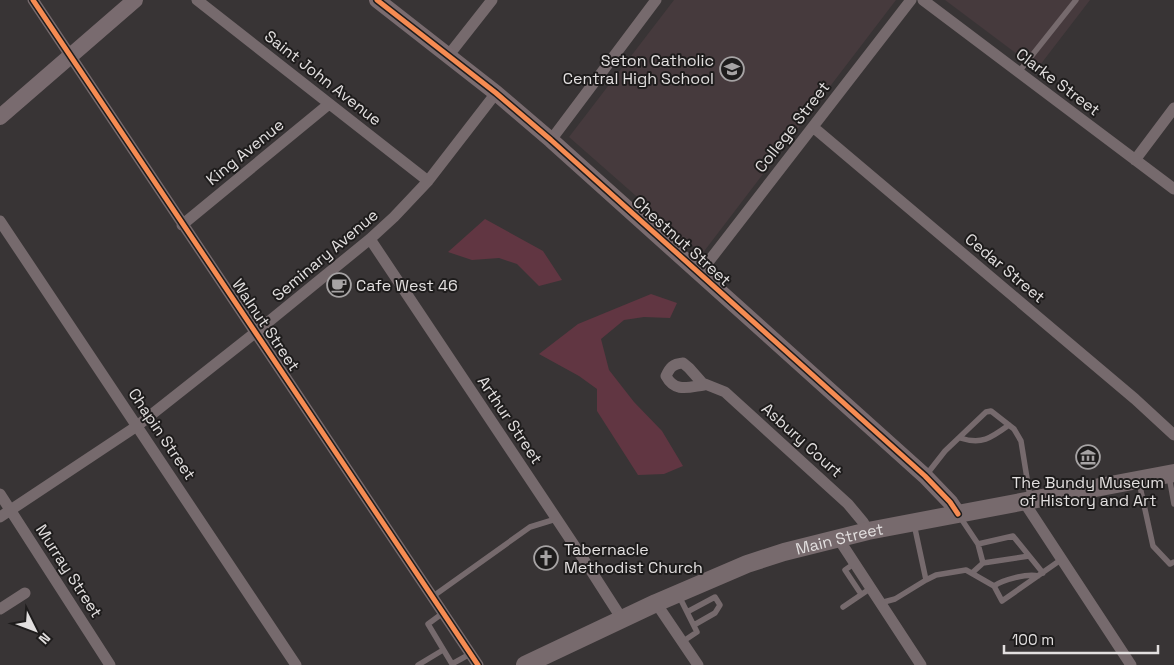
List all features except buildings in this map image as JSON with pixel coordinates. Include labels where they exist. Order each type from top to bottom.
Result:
[{"type":"main road","name":"Main Street","points":[[525,665],[678,594],[711,589],[747,564],[784,552],[868,531],[1171,474]]},
{"type":"street","name":"Walnut Street","points":[[32,0],[478,665]]},
{"type":"street","points":[[0,117],[135,0]]},
{"type":"street","name":"Saint John Avenue","points":[[197,0],[428,181]]},
{"type":"street","name":"Chestnut Street","points":[[377,0],[496,93],[551,140],[925,476],[940,490],[958,514]]},
{"type":"street","points":[[448,56],[492,0]]},
{"type":"street","points":[[551,140],[656,0]]},
{"type":"street","name":"College Street","points":[[699,274],[911,0]]},
{"type":"street","name":"Clarke Street","points":[[922,0],[1174,190]]},
{"type":"street","name":"Seminary Avenue","points":[[0,517],[137,426],[370,239],[428,181],[496,93]]},
{"type":"street","name":"King Avenue","points":[[182,225],[329,104]]},
{"type":"street","points":[[1135,160],[1174,108]]},
{"type":"street","name":"Cedar Street","points":[[813,127],[1174,434]]},
{"type":"street","name":"Chapin Street","points":[[0,221],[296,665]]},
{"type":"street","name":"Arthur Street","points":[[370,239],[622,619]]},
{"type":"street","name":"Asbury Court","points":[[705,384],[725,392],[848,504],[868,531]]},
{"type":"street","name":"Murray Street","points":[[0,494],[110,665]]},
{"type":"street","points":[[1028,501],[1062,559],[1131,665]]},
{"type":"street","points":[[838,538],[855,563],[866,591],[880,602],[922,665]]},
{"type":"street","points":[[0,609],[25,593]]},
{"type":"street","points":[[656,603],[698,665]]},
{"type":"lane","points":[[1018,73],[1076,0]]},
{"type":"lane","points":[[925,476],[946,451],[986,412],[991,411],[1014,429],[1021,441],[1028,501]]},
{"type":"lane","points":[[960,438],[970,441],[986,440],[1009,425]]},
{"type":"lane","points":[[1171,474],[1174,504]]},
{"type":"lane","points":[[1139,480],[1153,546],[1170,564],[1174,562]]},
{"type":"lane","points":[[958,514],[978,544],[983,563]]},
{"type":"lane","points":[[432,597],[530,527],[556,519]]},
{"type":"lane","points":[[913,522],[926,580]]},
{"type":"lane","points":[[978,544],[1013,536],[1040,574]]},
{"type":"lane","points":[[972,573],[983,563],[1029,556]]},
{"type":"lane","points":[[880,602],[895,599],[936,575],[966,570],[994,586],[1002,601],[1062,559]]},
{"type":"lane","points":[[994,586],[1000,582],[1032,574],[1040,574]]},
{"type":"lane","points":[[688,612],[711,589],[720,605],[715,613],[694,625]]},
{"type":"lane","points":[[843,607],[866,591]]},
{"type":"lane","points":[[678,594],[697,632],[682,642]]},
{"type":"lane","points":[[443,613],[428,624],[452,665],[470,654]]},
{"type":"lane","points":[[418,665],[443,650]]},
{"type":"shaded area","name":"Seton Catholic Central High School","points":[[674,0],[896,0],[702,254],[569,137]]},
{"type":"shaded area","points":[[945,0],[1090,0],[1037,69]]},
{"type":"shaded area","points":[[485,219],[543,251],[562,280],[539,286],[517,264],[499,258],[472,260],[448,252]]},
{"type":"shaded area","points":[[651,294],[677,303],[670,318],[644,317],[624,320],[601,339],[609,370],[634,402],[662,431],[683,466],[664,474],[638,475],[597,411],[597,389],[579,376],[539,354],[578,324]]},
{"type":"cycle path","points":[[33,0],[478,665]]},
{"type":"cycle path","points":[[377,0],[496,93],[551,140],[925,476],[950,502],[958,514]]},
{"type":"place","name":"Seton Catholic Central High School","points":[[732,69]]},
{"type":"place","name":"Cafe West 46","points":[[339,285]]},
{"type":"place","name":"The Bundy Museum of History and Art","points":[[1088,457]]},
{"type":"place","name":"Tabernacle Methodist Church","points":[[546,558]]}]
